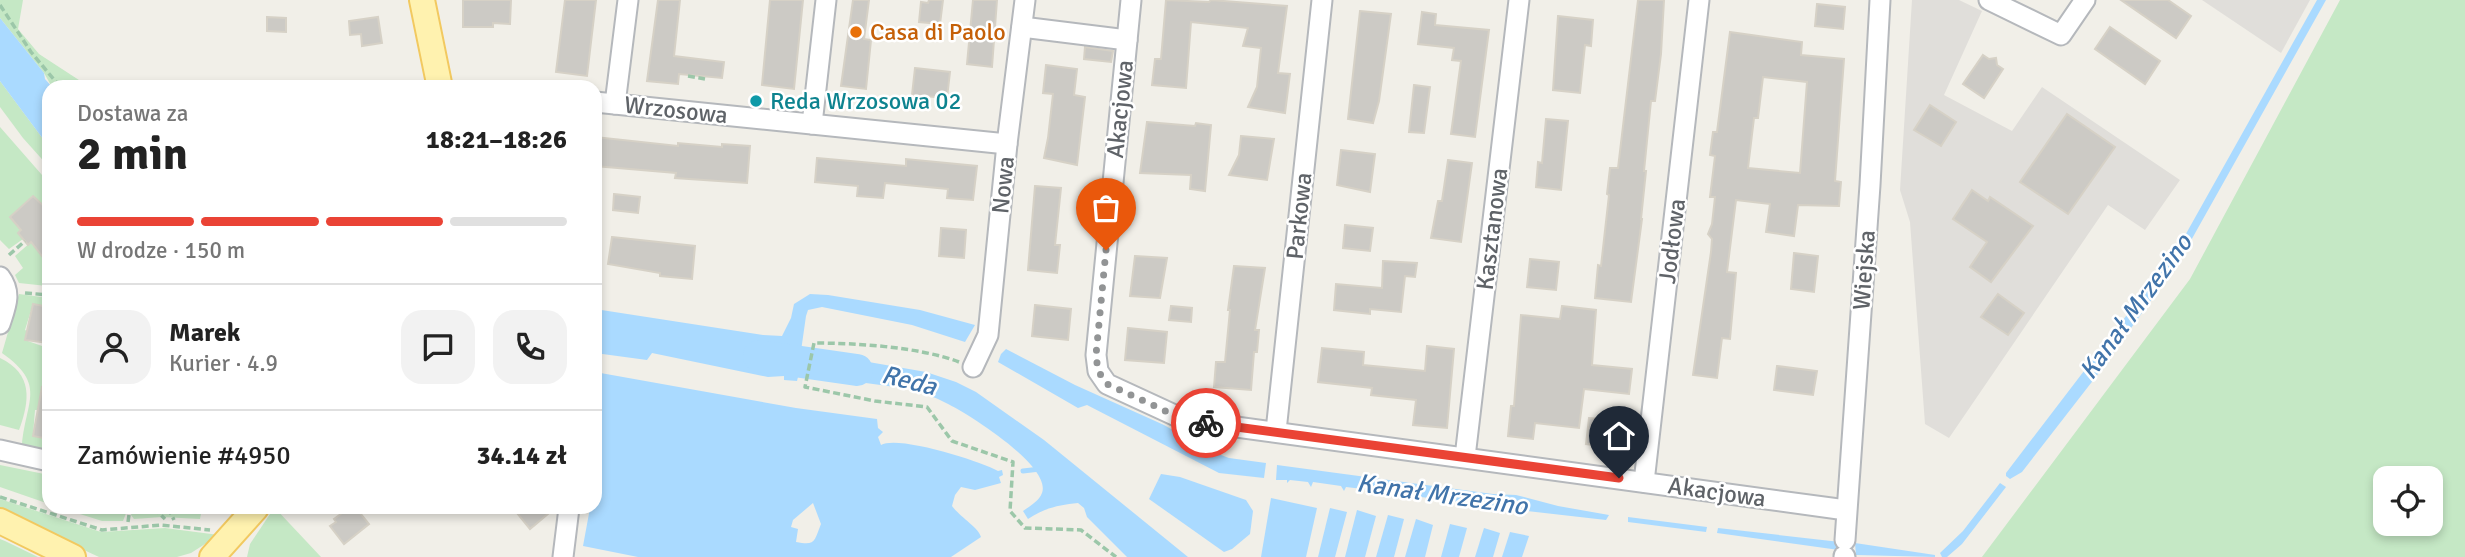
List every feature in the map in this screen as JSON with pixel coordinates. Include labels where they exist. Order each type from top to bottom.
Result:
[{"type":"main road","points":[[422,0],[442,80]]},
{"type":"main road","points":[[212,557],[251,514]]},
{"type":"main road","points":[[0,521],[73,557]]},
{"type":"street","points":[[615,104],[628,0]]},
{"type":"street","points":[[812,124],[826,0]]},
{"type":"street","name":"Nowa","points":[[973,367],[988,335],[1025,0]]},
{"type":"street","name":"Akacjowa","points":[[1131,0],[1096,355],[1098,371],[1107,384],[1185,420],[1846,510]]},
{"type":"street","name":"Parkowa","points":[[1276,432],[1322,0]]},
{"type":"street","name":"Kasztanowa","points":[[1465,457],[1519,0]]},
{"type":"street","name":"Jodłowa","points":[[1644,482],[1699,0]]},
{"type":"street","name":"Wiejska","points":[[1845,551],[1880,0]]},
{"type":"street","points":[[1989,0],[2061,35],[2085,0]]},
{"type":"street","points":[[1022,27],[1127,40]]},
{"type":"street","name":"Wrzosowa","points":[[602,103],[1007,144]]},
{"type":"street","points":[[0,277],[7,287],[8,300],[0,324]]},
{"type":"street","points":[[0,450],[42,459]]},
{"type":"street","points":[[563,557],[568,514]]},
{"type":"path","points":[[0,5],[31,52],[54,80]]},
{"type":"path","points":[[688,76],[705,79]]},
{"type":"path","points":[[9,255],[25,241]]},
{"type":"path","points":[[17,292],[42,294]]},
{"type":"path","points":[[973,367],[951,359],[916,352],[840,343],[814,343],[806,387],[875,401],[928,407],[952,441],[1013,462],[1010,511],[1025,528],[1082,530],[1116,557]]},
{"type":"path","points":[[0,497],[42,511]]},
{"type":"path","points":[[53,514],[102,530],[161,525],[216,530]]},
{"type":"path","points":[[128,522],[129,514]]},
{"type":"path","points":[[160,514],[165,519]]},
{"type":"path","points":[[171,514],[174,520]]},
{"type":"shaded area","points":[[1912,0],[1959,0],[1982,11],[1944,95],[2012,131],[2042,87],[2180,180],[2145,230],[2108,205],[1949,438],[1925,424],[1910,222],[1900,190]]},
{"type":"shaded area","points":[[2202,0],[2310,0],[2281,53]]},
{"type":"green space","points":[[0,0],[23,0],[18,29],[39,54],[79,80],[48,80],[0,18]]},
{"type":"green space","points":[[2340,0],[2465,0],[2465,557],[1982,557],[2190,279]]},
{"type":"green space","points":[[0,81],[42,138],[42,159],[23,138],[0,107]]},
{"type":"green space","points":[[0,127],[42,175],[42,205],[32,196],[11,218],[21,230],[18,233],[23,239],[9,249],[0,240]]},
{"type":"green space","points":[[31,242],[42,256],[42,285],[19,283],[15,275],[23,268],[15,256]]},
{"type":"green space","points":[[19,294],[42,297],[42,306],[33,304],[25,330],[25,340],[42,346],[42,400],[38,410],[35,410],[33,435],[42,437],[42,449],[22,445],[29,405],[29,384],[16,364],[2,353]]},
{"type":"green space","points":[[0,358],[18,372],[26,389],[27,398],[19,430],[0,425]]},
{"type":"green space","points":[[0,465],[42,474],[42,502],[0,487]]},
{"type":"green space","points":[[0,499],[101,532],[165,528],[219,535],[191,553],[177,557],[99,557],[0,511]]},
{"type":"green space","points":[[80,514],[126,514],[123,521],[102,521]]},
{"type":"green space","points":[[201,514],[200,519],[134,519],[131,515]]},
{"type":"green space","points":[[270,514],[281,514],[321,557],[247,557],[250,544]]},
{"type":"green space","points":[[0,539],[5,541],[38,557],[0,557]]},
{"type":"water","name":"Kanał Mrzezino","points":[[2317,0],[2326,0],[2180,260],[2098,374],[2022,472],[2010,479],[2006,473],[2178,248]]},
{"type":"water","points":[[0,18],[44,73],[42,138],[0,81]]},
{"type":"water","points":[[810,294],[828,295],[920,310],[975,325],[965,342],[912,325],[822,307],[808,310],[801,351],[804,352],[797,381],[784,380],[784,376],[768,377],[652,353],[647,360],[602,354],[602,310],[782,336],[791,318],[794,304]]},
{"type":"water","points":[[1006,349],[1075,385],[1164,425],[1210,451],[1229,458],[1266,463],[1264,478],[1219,473],[1087,405],[1078,408],[998,362]]},
{"type":"water","points":[[817,353],[926,372],[976,392],[1044,440],[1188,557],[1127,557],[1087,517],[1084,508],[1078,503],[1052,508],[1028,519],[1023,511],[1041,496],[1042,482],[1022,455],[1006,442],[957,409],[910,389],[814,376]]},
{"type":"water","points":[[602,373],[796,408],[877,419],[878,428],[883,432],[878,437],[881,445],[904,443],[939,450],[998,471],[1002,470],[1003,475],[999,477],[1001,483],[975,490],[961,487],[955,495],[952,506],[981,537],[951,557],[638,557],[583,546],[589,514],[602,514]],"holes":[[[813,503],[821,524],[811,543],[796,542],[798,529],[791,527],[793,520]]]},
{"type":"water","name":"Kanał Mrzezino","points":[[1277,465],[1516,495],[1609,515],[1606,520],[1527,511],[1526,515],[1523,515],[1523,510],[1500,507],[1499,512],[1496,507],[1465,503],[1463,507],[1460,502],[1433,498],[1432,502],[1429,498],[1405,495],[1401,498],[1400,494],[1375,490],[1373,495],[1371,490],[1346,487],[1344,491],[1341,486],[1313,482],[1311,487],[1308,482],[1290,480],[1287,483],[1287,480],[1276,480]]},
{"type":"water","points":[[1161,474],[1180,477],[1246,500],[1253,511],[1250,534],[1224,552],[1149,499]]},
{"type":"water","points":[[2000,483],[2006,487],[1962,544],[1947,557],[1942,557],[1940,553],[1963,531]]},
{"type":"water","points":[[1271,498],[1317,508],[1306,557],[1261,557]]},
{"type":"water","points":[[1330,508],[1347,512],[1335,557],[1318,557]]},
{"type":"water","points":[[1357,510],[1376,516],[1365,557],[1345,557]]},
{"type":"water","points":[[1388,515],[1404,519],[1394,557],[1376,557]]},
{"type":"water","points":[[1628,517],[1707,527],[1706,532],[1628,522]]},
{"type":"water","points":[[1416,519],[1433,525],[1425,557],[1405,557]]},
{"type":"water","points":[[1450,524],[1467,528],[1459,557],[1441,557]]},
{"type":"water","points":[[1484,528],[1500,533],[1493,557],[1475,557]]},
{"type":"water","points":[[1718,528],[1840,542],[1839,550],[1717,533]]},
{"type":"water","points":[[1510,532],[1529,536],[1522,557],[1502,557]]},
{"type":"water","points":[[1855,543],[1935,555],[1935,557],[1856,555]]},
{"type":"building","points":[[463,0],[511,0],[510,24],[463,27]]},
{"type":"building","points":[[565,0],[596,0],[587,76],[556,72]]},
{"type":"building","points":[[658,0],[680,0],[674,56],[724,62],[722,78],[679,74],[678,84],[647,81]]},
{"type":"building","points":[[770,0],[803,0],[794,89],[762,85]]},
{"type":"building","points":[[853,0],[869,0],[864,39],[871,40],[866,89],[841,86]]},
{"type":"building","points":[[929,0],[943,0],[940,24],[919,22],[921,2],[928,3]]},
{"type":"building","points":[[973,0],[997,0],[992,67],[967,64]]},
{"type":"building","points":[[1166,0],[1211,0],[1287,6],[1278,73],[1290,74],[1285,113],[1248,107],[1257,87],[1261,48],[1243,46],[1248,28],[1191,22],[1186,88],[1152,85],[1155,59],[1161,59]]},
{"type":"building","points":[[1638,0],[1664,0],[1661,54],[1655,101],[1651,101],[1642,219],[1631,302],[1595,298],[1598,265],[1601,266],[1610,168],[1618,168]]},
{"type":"building","points":[[2121,0],[2168,0],[2191,16],[2176,38]]},
{"type":"building","points":[[1817,4],[1845,7],[1843,29],[1815,26]]},
{"type":"building","points":[[1360,11],[1391,14],[1379,101],[1373,123],[1348,119]]},
{"type":"building","points":[[1422,12],[1436,14],[1435,25],[1489,30],[1475,137],[1451,134],[1461,61],[1452,60],[1454,48],[1418,44]]},
{"type":"building","points":[[1558,16],[1593,20],[1591,46],[1585,45],[1580,93],[1553,90]]},
{"type":"building","points":[[267,17],[286,18],[286,32],[267,31]]},
{"type":"building","points":[[378,17],[382,43],[362,46],[361,34],[350,35],[349,21]]},
{"type":"building","points":[[2110,27],[2160,61],[2145,84],[2095,49]]},
{"type":"building","points":[[1730,32],[1802,42],[1801,55],[1844,59],[1835,181],[1841,182],[1839,206],[1798,205],[1794,236],[1766,232],[1770,204],[1736,200],[1727,272],[1736,273],[1730,339],[1722,338],[1717,378],[1693,375],[1711,252],[1712,239],[1708,234],[1715,197],[1710,197],[1715,156],[1710,155],[1713,132],[1717,132]],"holes":[[[1763,77],[1807,82],[1800,173],[1748,168],[1754,118],[1758,118]]]},
{"type":"building","points":[[1085,47],[1113,51],[1111,62],[1084,59]]},
{"type":"building","points":[[1983,55],[1989,59],[1996,58],[1997,65],[2003,69],[1984,98],[1963,84]]},
{"type":"building","points":[[1046,65],[1077,69],[1074,95],[1085,97],[1077,165],[1044,158],[1053,94],[1043,93]]},
{"type":"building","points":[[915,68],[950,72],[947,98],[912,95]]},
{"type":"building","points":[[1414,85],[1430,87],[1424,133],[1409,132]]},
{"type":"building","points":[[1930,105],[1956,122],[1941,146],[1914,130]]},
{"type":"building","points":[[2067,114],[2115,147],[2068,214],[2020,182]]},
{"type":"building","points":[[1546,119],[1568,121],[1561,190],[1536,187],[1538,162],[1542,163]]},
{"type":"building","points":[[1147,122],[1211,125],[1205,191],[1190,189],[1191,175],[1140,173]]},
{"type":"building","points":[[1241,136],[1274,139],[1267,180],[1229,175],[1239,155]]},
{"type":"building","points":[[602,138],[678,146],[678,143],[722,147],[722,144],[750,146],[747,183],[675,178],[676,173],[602,167]]},
{"type":"building","points":[[1341,150],[1375,154],[1370,192],[1337,185]]},
{"type":"building","points":[[817,158],[906,166],[906,159],[977,166],[973,200],[947,198],[948,189],[885,183],[883,198],[857,196],[858,186],[815,182]]},
{"type":"building","points":[[1448,160],[1472,163],[1461,242],[1431,238],[1438,201],[1442,201]]},
{"type":"building","points":[[1035,186],[1061,188],[1055,245],[1060,245],[1057,273],[1028,270]]},
{"type":"building","points":[[1972,190],[1988,201],[1990,197],[2033,226],[1991,282],[1970,267],[1987,242],[1953,219]]},
{"type":"building","points":[[614,194],[640,197],[638,213],[613,210]]},
{"type":"building","points":[[33,196],[42,204],[42,256],[31,242],[28,245],[18,233],[21,230],[10,217]]},
{"type":"building","points":[[1345,225],[1373,228],[1370,251],[1343,248]]},
{"type":"building","points":[[941,228],[966,230],[964,258],[939,256]]},
{"type":"building","points":[[612,237],[695,246],[692,279],[660,276],[660,273],[608,264]]},
{"type":"building","points":[[1794,253],[1818,256],[1814,292],[1791,289]]},
{"type":"building","points":[[1135,256],[1167,258],[1160,298],[1130,296]]},
{"type":"building","points":[[1530,259],[1559,262],[1556,290],[1527,287]]},
{"type":"building","points":[[1383,261],[1417,263],[1415,277],[1405,276],[1401,312],[1370,309],[1370,314],[1334,310],[1336,284],[1382,288]]},
{"type":"building","points":[[1234,266],[1265,268],[1255,330],[1259,330],[1251,390],[1214,387],[1216,362],[1225,362]]},
{"type":"building","points":[[1998,294],[2024,313],[2008,335],[1981,317]]},
{"type":"building","points":[[33,304],[42,306],[42,342],[25,340]]},
{"type":"building","points":[[1035,305],[1071,309],[1068,340],[1032,336]]},
{"type":"building","points":[[1171,306],[1192,308],[1191,322],[1169,320]]},
{"type":"building","points":[[1562,306],[1596,310],[1592,365],[1632,369],[1629,394],[1584,389],[1579,428],[1535,423],[1533,439],[1508,436],[1511,406],[1514,406],[1521,315],[1560,319]]},
{"type":"building","points":[[1128,328],[1167,332],[1164,363],[1125,360]]},
{"type":"building","points":[[1427,346],[1454,349],[1447,428],[1413,425],[1416,400],[1371,395],[1372,388],[1318,382],[1322,348],[1364,352],[1363,365],[1425,371]]},
{"type":"building","points":[[1777,366],[1817,371],[1813,395],[1774,390]]},
{"type":"building","points":[[42,387],[42,438],[33,436]]},
{"type":"building","points":[[1589,418],[1623,421],[1621,448],[1586,444]]},
{"type":"building","points":[[341,514],[361,514],[369,524],[344,544],[330,526],[336,522],[334,519]]},
{"type":"building","points":[[518,514],[548,514],[530,529]]},
{"type":"waterway","name":"Reda","points":[[759,356],[857,370]]},
{"type":"waterway","points":[[1023,471],[1040,469]]},
{"type":"way so far","points":[[1106,250],[1096,355],[1098,371],[1107,384],[1185,420],[1206,423]]},
{"type":"place","name":"Casa di Paolo","points":[[856,32]]},
{"type":"place","name":"Reda Wrzosowa 02","points":[[756,101]]},
{"type":"route","points":[[1206,423],[1619,478]]}]
